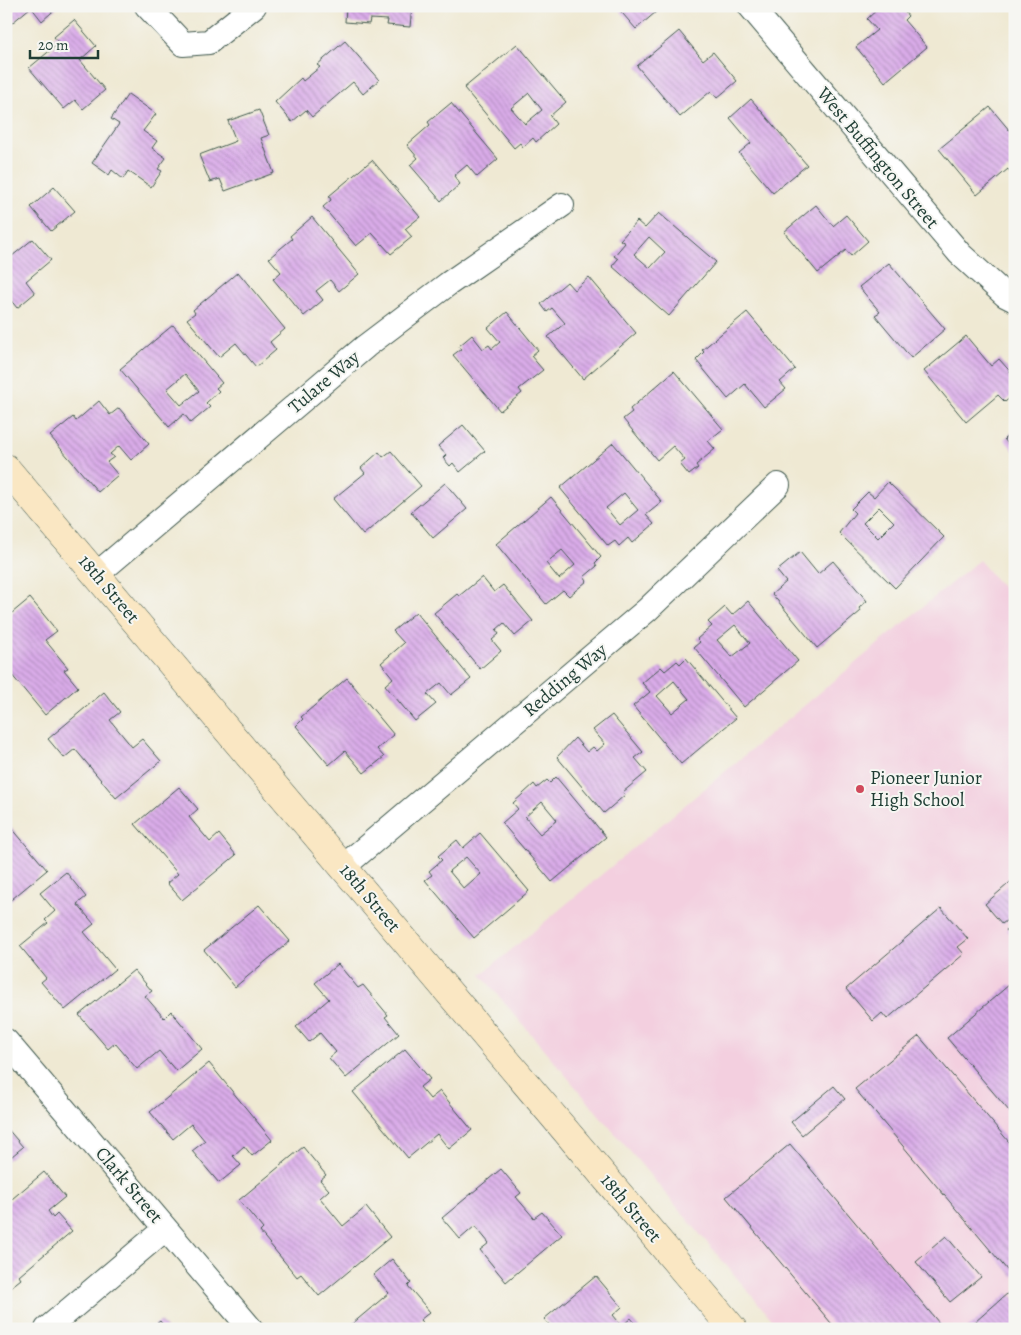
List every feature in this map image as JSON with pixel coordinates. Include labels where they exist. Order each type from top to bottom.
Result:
[{"type":"main road","name":"18th Street","points":[[6,468],[733,1329]]},
{"type":"street","points":[[147,6],[183,44],[209,42],[254,6]]},
{"type":"street","name":"West Buffington Street","points":[[762,10],[960,254],[1011,292]]},
{"type":"street","name":"Tulare Way","points":[[97,574],[366,346],[448,284],[562,205]]},
{"type":"street","name":"Redding Way","points":[[343,867],[647,610],[778,484]]},
{"type":"street","name":"Clark Street","points":[[6,1042],[251,1329]]},
{"type":"street","points":[[47,1329],[165,1229]]},
{"type":"shaded area","name":"Pioneer Junior High School","points":[[979,560],[1015,602],[1015,1329],[780,1329],[481,975]]},
{"type":"building","points":[[6,6],[59,6],[42,21],[31,7],[6,28]]},
{"type":"building","points":[[346,6],[412,6],[410,27],[387,25],[388,20],[370,19],[369,24],[345,22]]},
{"type":"building","points":[[616,6],[663,6],[636,29]]},
{"type":"building","points":[[881,6],[900,6],[908,16],[904,20],[927,47],[885,82],[856,47],[877,30],[867,19]]},
{"type":"building","points":[[74,20],[96,46],[80,60],[105,90],[83,109],[75,100],[64,109],[29,68],[59,43],[54,37]]},
{"type":"building","points":[[679,31],[703,60],[713,52],[737,81],[717,98],[711,91],[680,117],[637,66]]},
{"type":"building","points":[[345,41],[379,80],[363,94],[353,82],[312,117],[306,110],[292,122],[275,102],[301,78],[303,81],[320,67],[317,65]]},
{"type":"building","points":[[517,44],[566,102],[550,116],[556,124],[536,142],[533,138],[523,147],[520,143],[514,148],[464,88]],"holes":[[[529,93],[542,110],[525,124],[511,108]]]},
{"type":"building","points":[[128,94],[156,114],[143,131],[157,141],[152,148],[166,158],[158,169],[162,171],[151,187],[128,171],[123,179],[112,170],[109,175],[92,163],[119,124],[111,119]]},
{"type":"building","points":[[751,99],[807,165],[773,193],[739,153],[751,143],[730,118]]},
{"type":"building","points":[[451,103],[498,159],[477,177],[467,165],[454,176],[460,184],[441,201],[410,165],[418,158],[407,145],[430,125],[428,122]]},
{"type":"building","points":[[990,107],[1010,131],[1015,127],[1015,178],[1008,169],[977,195],[939,149]]},
{"type":"building","points":[[259,110],[269,135],[261,138],[274,173],[225,191],[220,179],[210,182],[199,155],[236,141],[228,121]]},
{"type":"building","points":[[372,160],[420,217],[405,229],[412,237],[391,254],[372,233],[356,246],[323,207],[331,200],[329,196]]},
{"type":"building","points":[[54,187],[75,211],[51,231],[31,207]]},
{"type":"building","points":[[816,205],[833,226],[846,215],[868,241],[851,256],[846,250],[818,273],[784,232]]},
{"type":"building","points":[[659,213],[716,262],[669,316],[612,266],[618,259],[614,256],[625,243],[620,240],[637,221],[645,228]],"holes":[[[649,237],[665,252],[650,268],[634,254]]]},
{"type":"building","points":[[312,217],[359,274],[339,291],[330,280],[316,291],[323,300],[304,316],[273,279],[281,272],[269,258],[292,239],[290,236]]},
{"type":"building","points":[[33,239],[51,260],[26,281],[35,293],[17,308],[6,294],[6,261]]},
{"type":"building","points":[[889,263],[945,329],[911,358],[875,315],[880,312],[859,287]]},
{"type":"building","points":[[238,272],[285,329],[270,342],[276,350],[256,367],[236,343],[219,357],[187,319],[195,313],[193,310]]},
{"type":"building","points":[[589,277],[636,333],[583,379],[548,337],[565,323],[552,308],[547,312],[541,304],[567,282],[574,290]]},
{"type":"building","points":[[507,312],[538,350],[531,356],[543,370],[519,389],[522,393],[500,411],[453,355],[461,349],[459,346],[472,335],[483,349],[489,345],[492,349],[500,342],[488,328]]},
{"type":"building","points":[[747,312],[795,369],[780,382],[786,389],[764,407],[745,384],[728,399],[696,360],[704,352],[702,350]]},
{"type":"building","points":[[173,325],[222,383],[216,388],[219,391],[206,403],[210,407],[191,423],[184,414],[169,427],[120,369]],"holes":[[[185,374],[199,391],[181,405],[167,389]]]},
{"type":"building","points":[[966,336],[991,366],[999,359],[1015,377],[1015,394],[1005,402],[998,395],[966,422],[924,371]]},
{"type":"building","points":[[674,371],[723,429],[708,441],[715,449],[696,465],[698,468],[689,475],[680,464],[685,460],[673,446],[657,460],[623,419],[632,412],[630,409]]},
{"type":"building","points":[[99,401],[110,415],[119,408],[149,444],[131,460],[119,446],[110,454],[114,457],[107,462],[118,475],[98,492],[50,436],[73,417],[76,421]]},
{"type":"building","points":[[463,425],[485,451],[460,472],[453,463],[450,466],[443,458],[446,455],[438,446]]},
{"type":"building","points":[[1015,430],[1015,452],[1004,439]]},
{"type":"building","points":[[613,443],[662,502],[646,515],[654,524],[632,543],[628,538],[619,546],[615,541],[608,546],[560,488]],"holes":[[[624,493],[638,510],[620,525],[606,508]]]},
{"type":"building","points":[[391,451],[421,486],[363,535],[333,499],[365,473],[361,468],[379,452],[383,457]]},
{"type":"building","points":[[888,482],[944,537],[895,588],[839,533],[855,513],[851,509],[868,492],[874,497]],"holes":[[[879,507],[894,522],[878,538],[863,523]]]},
{"type":"building","points":[[445,483],[467,509],[433,538],[411,512]]},
{"type":"building","points":[[551,497],[601,557],[595,563],[597,566],[584,577],[587,581],[569,596],[563,590],[546,604],[496,544]],"holes":[[[562,550],[575,565],[559,579],[546,563]]]},
{"type":"building","points":[[800,552],[818,574],[833,561],[867,601],[859,608],[861,611],[817,648],[772,594],[786,582],[777,571]]},
{"type":"building","points":[[482,577],[494,592],[503,585],[533,621],[515,636],[504,623],[496,630],[499,634],[492,640],[501,651],[480,669],[434,613]]},
{"type":"building","points":[[30,598],[57,631],[45,640],[68,668],[64,670],[78,687],[45,715],[6,668],[6,618]]},
{"type":"building","points":[[748,601],[798,661],[744,707],[694,647],[700,642],[697,639],[712,626],[708,622],[725,607],[732,615]],"holes":[[[735,625],[750,643],[732,657],[717,640]]]},
{"type":"building","points":[[416,612],[471,679],[451,695],[441,683],[427,694],[436,704],[415,721],[385,685],[393,678],[381,663],[404,643],[393,631]]},
{"type":"building","points":[[686,658],[736,718],[681,764],[633,706],[650,692],[642,683],[661,667],[665,671],[677,661],[680,664]],"holes":[[[674,681],[689,699],[672,713],[657,696]]]},
{"type":"building","points":[[347,678],[394,735],[377,749],[384,757],[364,773],[345,751],[329,765],[296,726],[303,719],[301,717]]},
{"type":"building","points":[[104,692],[120,712],[110,720],[132,747],[142,739],[161,761],[116,798],[75,749],[64,758],[48,739]]},
{"type":"building","points":[[612,715],[643,752],[635,758],[647,772],[623,792],[625,795],[604,813],[557,757],[575,738],[587,752],[593,747],[597,751],[605,744],[593,730]]},
{"type":"building","points":[[556,777],[606,837],[552,882],[502,823],[518,809],[513,803],[534,784],[537,788],[547,780],[550,783]],"holes":[[[542,802],[557,820],[540,834],[525,817]]]},
{"type":"building","points":[[179,787],[198,809],[189,817],[210,842],[219,834],[236,855],[182,900],[167,883],[178,874],[135,824]]},
{"type":"building","points":[[6,821],[47,870],[6,904]]},
{"type":"building","points":[[480,833],[529,891],[474,938],[425,880],[432,875],[429,871],[442,860],[438,856],[457,840],[463,848]],"holes":[[[466,857],[481,874],[464,889],[449,871]]]},
{"type":"building","points":[[66,872],[86,897],[77,904],[94,924],[84,932],[115,969],[65,1010],[41,982],[46,978],[20,946],[48,923],[45,920],[55,911],[40,893]]},
{"type":"building","points":[[1015,878],[1015,914],[1002,924],[985,904]]},
{"type":"building","points":[[259,905],[290,941],[235,987],[204,950]]},
{"type":"building","points":[[941,908],[968,939],[958,947],[964,954],[887,1019],[882,1013],[873,1021],[846,989]]},
{"type":"building","points":[[1015,922],[1015,940],[1006,930]]},
{"type":"building","points":[[338,964],[358,988],[363,985],[388,1015],[385,1017],[399,1034],[346,1078],[329,1058],[336,1052],[320,1033],[309,1042],[296,1027],[329,999],[315,983]]},
{"type":"building","points":[[134,970],[152,991],[145,996],[164,1018],[171,1011],[202,1049],[176,1071],[159,1051],[137,1069],[115,1043],[108,1049],[79,1015]]},
{"type":"building","points":[[1010,984],[1015,990],[1015,1118],[947,1038]]},
{"type":"building","points":[[919,1036],[1015,1149],[1015,1275],[1013,1277],[855,1089]]},
{"type":"building","points":[[405,1049],[430,1079],[420,1087],[430,1099],[440,1091],[472,1130],[449,1149],[437,1134],[408,1158],[353,1092]]},
{"type":"building","points":[[209,1063],[272,1140],[252,1156],[244,1146],[233,1156],[241,1165],[219,1183],[192,1151],[205,1141],[191,1124],[173,1139],[150,1112]]},
{"type":"building","points":[[834,1086],[845,1099],[802,1135],[791,1122]]},
{"type":"building","points":[[6,1127],[23,1147],[6,1161]]},
{"type":"building","points":[[790,1144],[944,1329],[836,1329],[726,1197]]},
{"type":"building","points":[[303,1147],[326,1175],[320,1180],[329,1190],[320,1198],[343,1226],[366,1207],[390,1237],[319,1296],[301,1274],[297,1277],[260,1232],[263,1229],[239,1200]]},
{"type":"building","points":[[501,1169],[521,1193],[516,1197],[534,1218],[542,1212],[562,1235],[506,1282],[480,1250],[489,1243],[475,1226],[460,1239],[442,1218]]},
{"type":"building","points":[[44,1172],[65,1197],[48,1211],[53,1218],[57,1214],[72,1231],[19,1276],[21,1279],[6,1291],[6,1204]]},
{"type":"building","points":[[946,1236],[981,1277],[950,1302],[916,1262]]},
{"type":"building","points":[[392,1259],[411,1283],[408,1286],[430,1312],[420,1320],[428,1329],[346,1329],[389,1293],[373,1275]]},
{"type":"building","points":[[596,1276],[622,1307],[613,1315],[622,1326],[631,1318],[640,1329],[553,1329],[544,1319]]},
{"type":"building","points":[[1008,1293],[1015,1299],[1015,1329],[967,1329]]},
{"type":"building","points":[[160,1321],[166,1329],[150,1329]]},
{"type":"place","name":"Pioneer Junior High School","points":[[860,789]]}]
